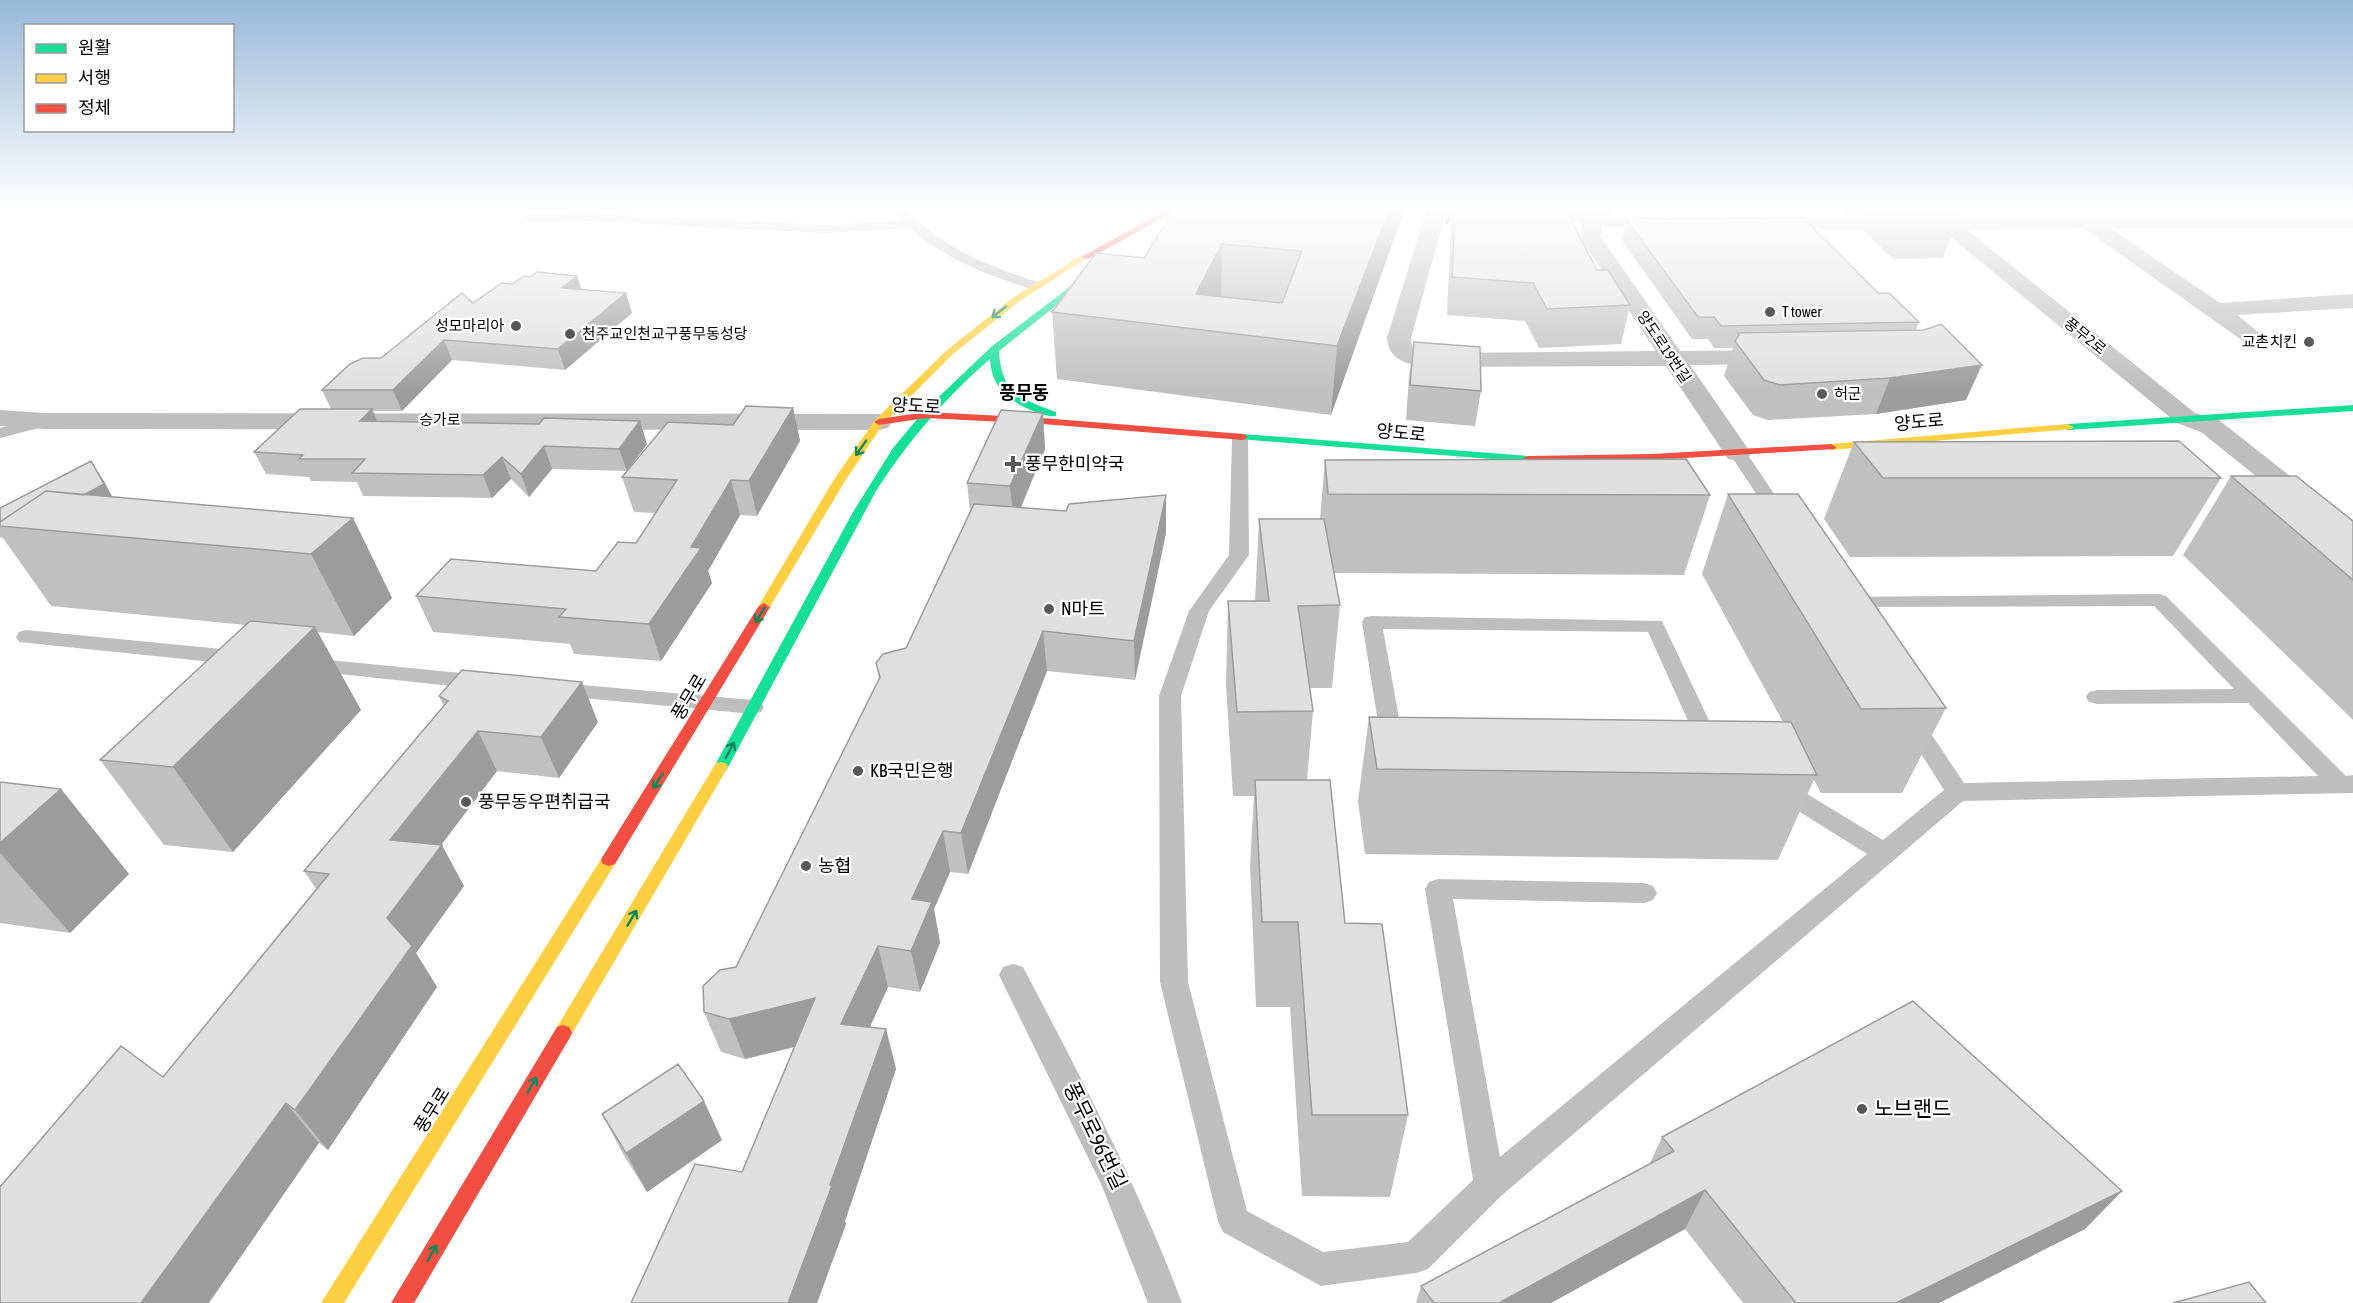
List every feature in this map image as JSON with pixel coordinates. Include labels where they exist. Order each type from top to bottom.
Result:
[{"type":"street","name":"풍무로","points":[[332,1303],[707,703],[834,490],[879,422],[950,352],[986,321],[1065,269]]},
{"type":"street","points":[[1419,269],[1399,338],[1400,350],[1413,357],[1461,361],[1796,357]]},
{"type":"street","name":"양도로19번길","points":[[1611,269],[1741,458]]},
{"type":"street","name":"풍무2로","points":[[2004,269],[2198,422],[2353,540]]},
{"type":"street","points":[[2155,269],[2254,338]]},
{"type":"street","points":[[402,1303],[710,789],[869,495],[891,459],[921,420],[994,349],[1063,294],[1088,278]]},
{"type":"street","points":[[2215,310],[2353,301]]},
{"type":"street","points":[[994,349],[994,372],[998,383],[1016,399],[1032,407],[1091,425]]},
{"type":"street","name":"양도로","points":[[921,420],[1059,431],[1557,460],[1741,458],[2353,408]]},
{"type":"street","name":"승가로","points":[[0,418],[44,421],[879,422]]},
{"type":"street","name":"양도로","points":[[1741,458],[2198,422],[2353,418]]},
{"type":"street","name":"양도로","points":[[879,422],[921,420],[1091,425],[1240,442]]},
{"type":"lane","points":[[989,269],[1036,286]]},
{"type":"lane","points":[[0,433],[44,421]]},
{"type":"lane","points":[[1240,442],[1239,555],[1199,611],[1170,696],[1174,982],[1234,1221],[1322,1269],[1416,1257],[1490,1185],[1957,792],[2347,784]]},
{"type":"lane","points":[[1741,458],[1790,531]]},
{"type":"lane","points":[[1848,621],[1832,596],[2159,600],[2254,696],[2347,784]]},
{"type":"lane","points":[[1415,742],[1392,741],[1372,622],[1655,626],[1710,746]]},
{"type":"lane","points":[[26,637],[261,660]]},
{"type":"lane","points":[[284,662],[505,685]]},
{"type":"lane","points":[[541,688],[753,707]]},
{"type":"lane","points":[[2097,697],[2254,696]]},
{"type":"lane","points":[[1899,702],[1957,792]]},
{"type":"lane","points":[[1686,746],[1710,746],[1729,758]]},
{"type":"lane","points":[[1758,776],[1885,853]]},
{"type":"lane","points":[[1490,1185],[1438,889],[1644,893]]},
{"type":"lane","name":"풍무로96번길","points":[[1013,975],[1096,1136],[1129,1208],[1165,1303]]},
{"type":"building","points":[[1084,269],[1209,269],[1196,294],[1282,303],[1295,269],[1367,269],[1337,346],[1052,312]]},
{"type":"building","points":[[1452,269],[1608,270],[1630,305],[1547,309],[1533,283],[1452,277]]},
{"type":"building","name":"T tower","points":[[1663,269],[1854,269],[1878,293],[1889,293],[1919,322],[1721,326],[1714,317],[1698,317]]},
{"type":"building","points":[[537,272],[577,276],[562,288],[626,293],[558,349],[444,340],[393,390],[322,390],[350,364],[363,358],[381,358],[462,293],[473,303],[502,283],[512,284],[524,276],[530,277]]},
{"type":"building","points":[[1941,324],[1982,365],[1890,378],[1780,385],[1764,380],[1735,341],[1739,335],[1737,333],[1924,330]]},
{"type":"building","points":[[1414,342],[1480,347],[1481,391],[1410,385]]},
{"type":"building","points":[[746,406],[793,408],[749,481],[731,480],[691,547],[701,548],[649,624],[559,617],[566,609],[416,596],[451,559],[596,571],[618,542],[636,543],[677,480],[622,477],[668,422],[733,425]]},
{"type":"building","points":[[300,409],[372,409],[360,421],[539,424],[544,418],[640,421],[619,449],[544,446],[521,474],[502,457],[483,475],[352,473],[365,459],[299,459],[303,455],[254,452]]},
{"type":"building","points":[[1001,410],[1043,413],[1010,486],[967,483]]},
{"type":"building","points":[[2179,441],[2221,478],[1883,478],[1854,442]]},
{"type":"building","points":[[1686,459],[1710,495],[1328,494],[1325,460]]},
{"type":"building","points":[[91,461],[104,484],[84,495],[46,491],[0,522],[0,508]]},
{"type":"building","points":[[2231,476],[2296,476],[2353,521],[2353,580]]},
{"type":"building","points":[[46,491],[353,518],[311,554],[0,526],[0,522]]},
{"type":"building","points":[[1728,494],[1798,494],[1946,708],[1861,709]]},
{"type":"building","points":[[1166,495],[1134,641],[1043,631],[961,833],[943,831],[912,899],[932,902],[911,951],[878,946],[841,1024],[886,1029],[830,1185],[832,1186],[788,1303],[631,1303],[695,1164],[742,1172],[815,998],[729,1019],[704,1012],[703,986],[720,970],[736,967],[880,677],[876,663],[883,654],[906,648],[974,504],[1066,511],[1069,504]]},
{"type":"building","points":[[1259,519],[1324,519],[1340,605],[1298,606],[1313,711],[1237,712],[1228,601],[1269,601]]},
{"type":"building","points":[[250,621],[315,627],[173,767],[100,760]]},
{"type":"building","points":[[462,670],[582,682],[541,737],[478,731],[390,840],[442,845],[387,918],[412,946],[295,1110],[286,1103],[141,1303],[0,1303],[0,1187],[121,1046],[163,1077],[329,874],[304,871],[448,701],[439,696]]},
{"type":"building","points":[[1369,717],[1791,722],[1817,775],[1377,769]]},
{"type":"building","points":[[1255,780],[1330,780],[1345,923],[1382,924],[1408,1115],[1312,1115],[1298,922],[1262,922]]},
{"type":"building","points":[[0,782],[61,789],[0,843]]},
{"type":"building","name":"노브랜드","points":[[1913,1001],[2122,1191],[1896,1303],[1796,1303],[1705,1190],[1499,1303],[1434,1303],[1421,1286],[1674,1151],[1662,1137]]},
{"type":"building","points":[[678,1064],[704,1101],[626,1153],[602,1114]]},
{"type":"building","points":[[2249,1282],[2266,1303],[2173,1303]]},
{"type":"traffic: fast","points":[[721,767],[859,512],[883,471],[911,432],[944,396],[981,362],[1019,329],[1079,284]]},
{"type":"traffic: fast","points":[[994,349],[997,375],[1008,393],[1052,414]]},
{"type":"traffic: fast","points":[[2068,427],[2353,408]]},
{"type":"traffic: fast","points":[[1243,437],[1528,459]]},
{"type":"traffic: slow","points":[[764,607],[839,481],[879,422],[950,352],[1018,298],[1066,269]]},
{"type":"traffic: slow","points":[[1831,447],[2068,427]]},
{"type":"traffic: slow","points":[[563,1033],[721,767]]},
{"type":"traffic: slow","points":[[332,1303],[609,860]]},
{"type":"traffic: jam","points":[[879,422],[926,415],[1042,421],[1243,437]]},
{"type":"traffic: jam","points":[[1528,459],[1652,457],[1831,447]]},
{"type":"traffic: jam","points":[[609,860],[764,607]]},
{"type":"traffic: jam","points":[[402,1303],[563,1033]]},
{"type":"place","name":"T tower","points":[[1770,312]]},
{"type":"place","name":"성모마리아","points":[[516,326]]},
{"type":"place","name":"천주교인천교구풍무동성당","points":[[570,334]]},
{"type":"place","name":"교촌치킨","points":[[2309,342]]},
{"type":"place","name":"허군","points":[[1822,394]]},
{"type":"place","name":"풍무한미약국","points":[[1013,464]]},
{"type":"place","name":"N마트","points":[[1049,609]]},
{"type":"place","name":"KB국민은행","points":[[858,771]]},
{"type":"place","name":"풍무동우편취급국","points":[[466,802]]},
{"type":"place","name":"농협","points":[[806,866]]},
{"type":"place","name":"노브랜드","points":[[1862,1109]]},
{"type":"district","name":"풍무동","points":[[1024,393]]}]
